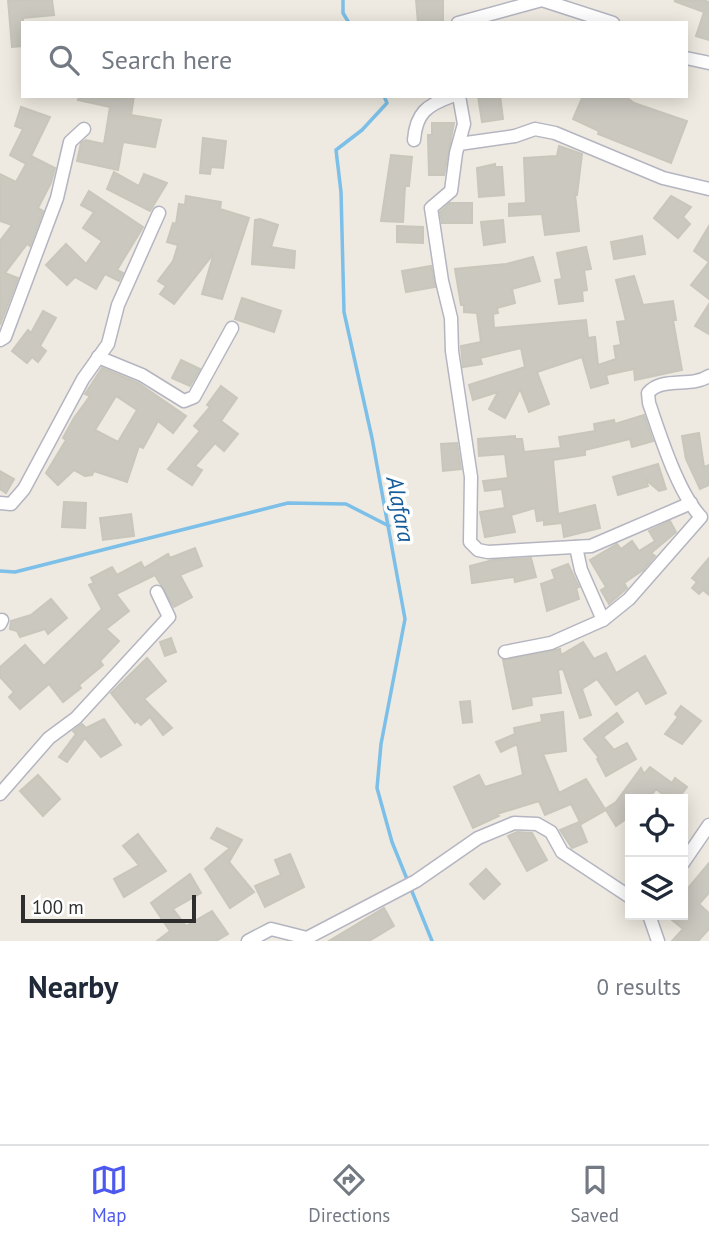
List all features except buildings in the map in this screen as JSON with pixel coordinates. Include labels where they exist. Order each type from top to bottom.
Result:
[{"type":"street","points":[[468,21],[502,14],[542,0],[607,21]]},
{"type":"street","points":[[688,58],[709,63]]},
{"type":"street","points":[[414,140],[419,115],[434,102],[446,98]]},
{"type":"street","points":[[459,98],[464,124],[452,191],[431,208],[442,281],[451,318],[452,351],[471,477],[470,542],[478,550],[488,552],[576,547],[606,541],[691,503]]},
{"type":"street","points":[[0,340],[5,337],[57,198],[70,142],[84,129]]},
{"type":"street","points":[[459,144],[515,136],[535,129],[555,133],[663,178],[709,189]]},
{"type":"street","points":[[0,503],[11,504],[24,489],[83,379],[108,344],[118,305],[159,213]]},
{"type":"street","points":[[98,357],[142,375],[184,401],[194,397],[232,328]]},
{"type":"street","points":[[505,652],[551,643],[603,620],[629,598],[705,513],[691,503],[661,438],[648,393],[662,384],[688,384],[709,376]]},
{"type":"street","points":[[576,547],[581,570],[603,620]]},
{"type":"street","points":[[0,794],[49,738],[88,706],[169,617],[157,592]]},
{"type":"street","points":[[248,941],[271,929],[307,938],[416,881],[478,838],[514,823],[537,824],[551,832],[562,852],[625,894]]},
{"type":"street","points":[[687,857],[709,825]]},
{"type":"street","points":[[651,920],[658,941]]},
{"type":"waterway","name":"Alafara","points":[[343,0],[343,13],[348,21]]},
{"type":"waterway","name":"Alafara","points":[[385,98],[387,103],[362,130],[336,150],[341,192],[344,312],[372,438],[405,619],[381,744],[377,788],[392,842],[432,941]]},
{"type":"waterway","points":[[0,571],[15,572],[288,503],[346,504],[389,526]]}]
